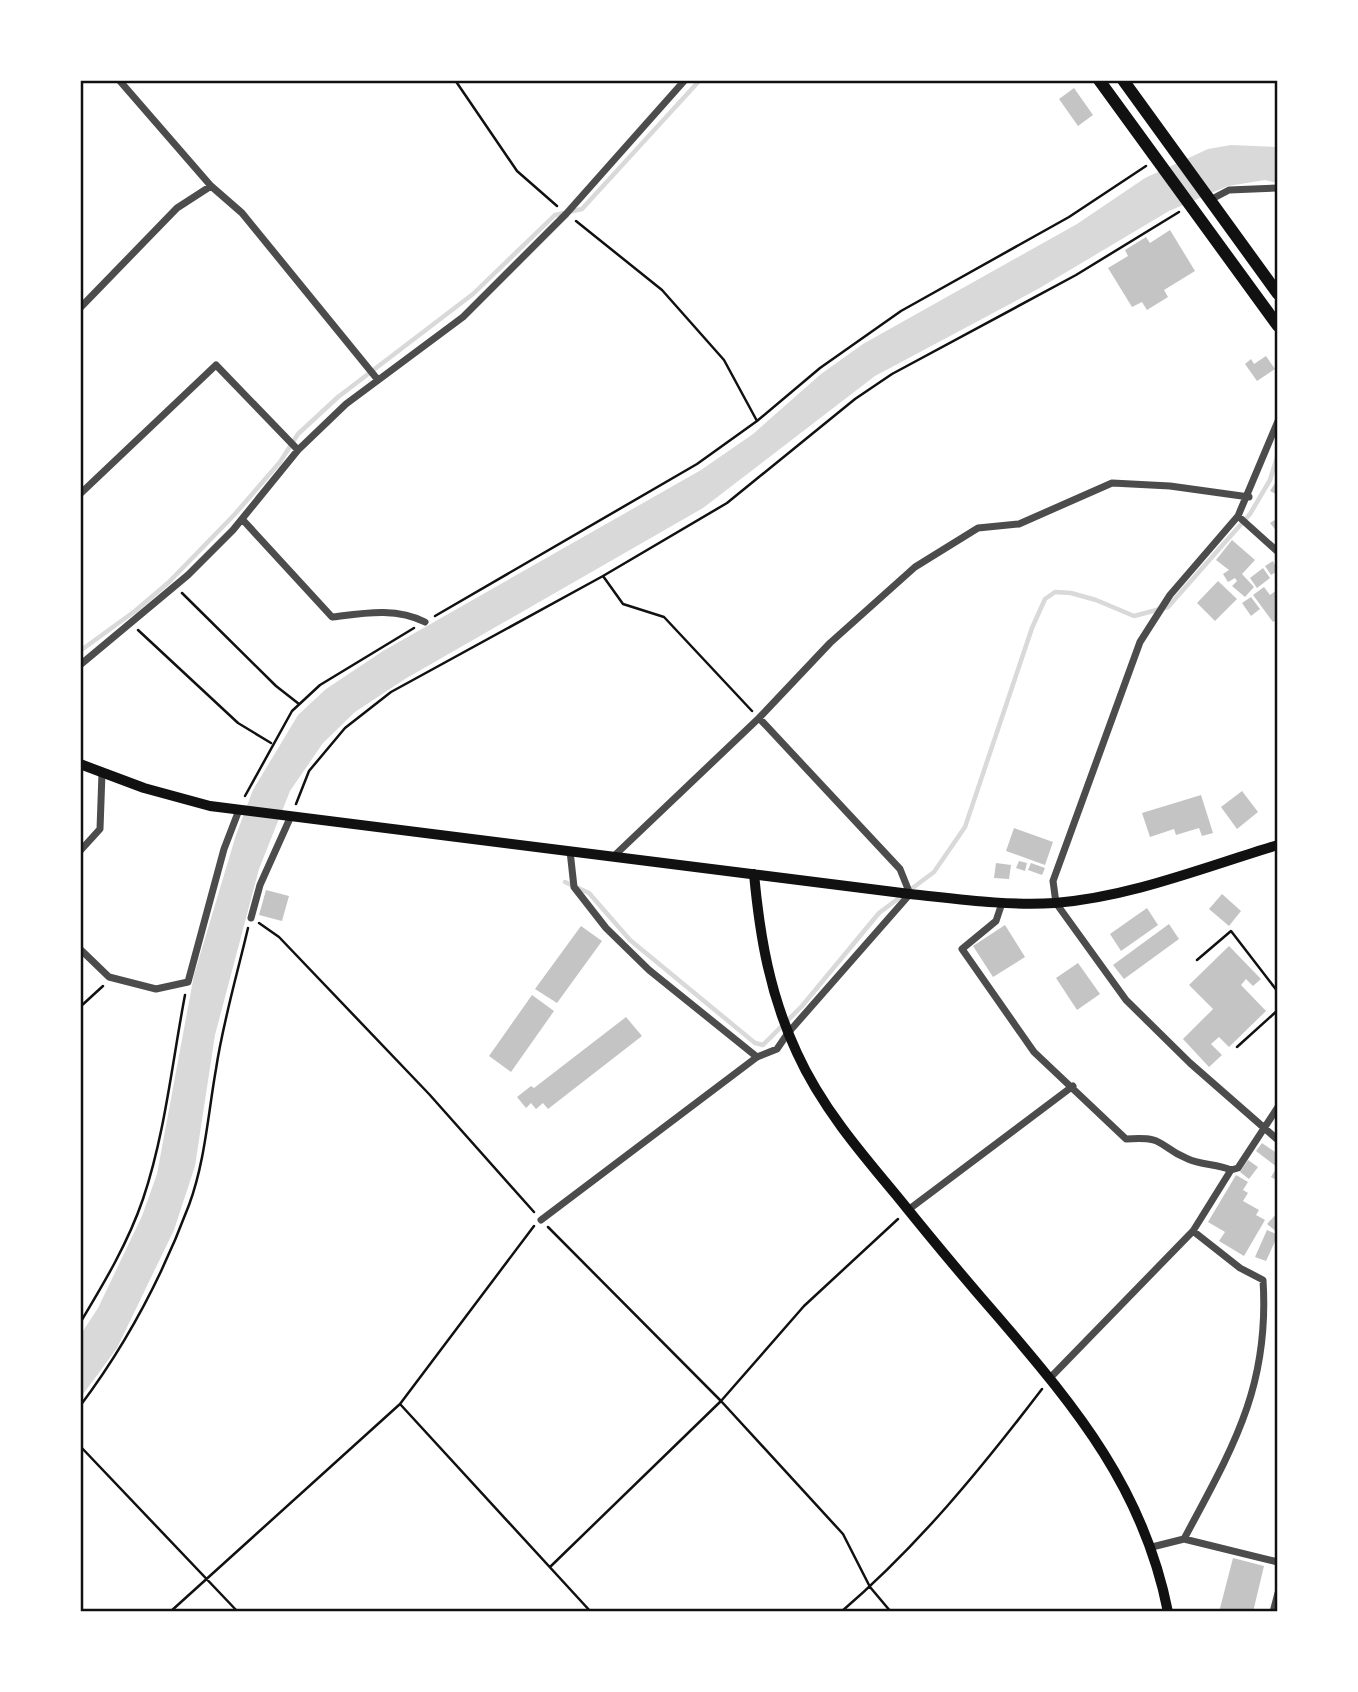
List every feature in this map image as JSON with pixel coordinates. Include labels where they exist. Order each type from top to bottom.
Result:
[{"type":"main road","points":[[1099,80],[1278,326]]},
{"type":"main road","points":[[1123,80],[1278,294]]},
{"type":"main road","points":[[80,764],[102,774],[187,800],[241,810],[910,894],[1003,903],[1056,903],[1128,891],[1278,845]]},
{"type":"main road","points":[[754,874],[766,971],[788,1033],[820,1095],[860,1152],[1050,1378],[1099,1443],[1119,1476],[1152,1547],[1168,1612]]},
{"type":"street","points":[[119,80],[211,186],[242,213],[378,380]]},
{"type":"street","points":[[80,665],[174,586],[242,519],[298,450],[346,404],[463,317],[566,214],[685,80]]},
{"type":"street","points":[[80,308],[177,208],[211,186]]},
{"type":"street","points":[[1208,197],[1229,190],[1278,188]]},
{"type":"street","points":[[80,495],[216,365],[298,450]]},
{"type":"street","points":[[1278,421],[1249,497],[1238,516],[1170,594],[1140,642],[1053,881],[1056,903],[1126,1000],[1278,1140]]},
{"type":"street","points":[[614,856],[759,718],[830,643],[915,567],[978,528],[1019,524],[1112,483],[1170,486],[1249,497]]},
{"type":"street","points":[[1238,516],[1278,552]]},
{"type":"street","points":[[242,519],[332,617],[386,612],[409,614],[425,622]]},
{"type":"street","points":[[541,1220],[757,1057],[777,1049],[910,894],[900,869],[759,718]]},
{"type":"street","points":[[80,852],[100,829],[102,774]]},
{"type":"street","points":[[80,949],[109,977],[156,989],[188,982],[224,849],[241,810]]},
{"type":"street","points":[[251,918],[260,885],[291,817]]},
{"type":"street","points":[[570,851],[574,887],[606,928],[649,970],[757,1057]]},
{"type":"street","points":[[1003,903],[996,922],[962,949],[1034,1052],[1126,1139],[1153,1137],[1188,1159],[1231,1170],[1238,1168],[1278,1107]]},
{"type":"street","points":[[908,1210],[1073,1086]]},
{"type":"street","points":[[1050,1378],[1193,1231],[1231,1170]]},
{"type":"street","points":[[1184,1539],[1246,1417],[1256,1380],[1264,1298],[1263,1280],[1240,1268],[1193,1231]]},
{"type":"street","points":[[1152,1547],[1184,1539],[1278,1562]]},
{"type":"street","points":[[1273,1612],[1278,1593]]},
{"type":"path","points":[[455,80],[517,171],[566,214],[662,290],[724,360],[757,421]]},
{"type":"path","points":[[241,810],[272,744],[299,704],[320,685],[697,464],[757,421],[820,368],[901,312],[1159,163]]},
{"type":"path","points":[[291,817],[309,771],[345,727],[391,692],[603,576],[727,503],[856,399],[892,374],[1076,275],[1190,206]]},
{"type":"path","points":[[603,576],[623,604],[664,617],[759,718]]},
{"type":"path","points":[[174,586],[276,686],[299,704]]},
{"type":"path","points":[[131,623],[238,723],[272,744]]},
{"type":"path","points":[[80,1406],[115,1360],[136,1325],[190,1204],[200,1164],[216,1066],[251,918],[288,947],[429,1094],[541,1220],[721,1401],[843,1534],[870,1587],[891,1612]]},
{"type":"path","points":[[1197,960],[1231,931],[1278,992]]},
{"type":"path","points":[[80,1007],[101,989],[109,977]]},
{"type":"path","points":[[80,1322],[114,1266],[143,1199],[162,1123],[188,982]]},
{"type":"path","points":[[1237,1047],[1278,1010]]},
{"type":"path","points":[[550,1567],[721,1401],[804,1306],[908,1210]]},
{"type":"path","points":[[170,1612],[400,1404],[526,1232],[541,1220]]},
{"type":"path","points":[[841,1612],[870,1587],[968,1486],[1050,1378]]},
{"type":"path","points":[[400,1404],[591,1612]]},
{"type":"path","points":[[80,1446],[238,1612]]},
{"type":"shaded area","points":[[1231,145],[1277,147],[1277,183],[1265,180],[1228,186],[1169,211],[1038,289],[875,376],[703,508],[405,679],[355,712],[323,743],[290,791],[259,869],[215,1035],[195,1166],[174,1230],[117,1348],[81,1397],[81,1334],[98,1308],[142,1216],[157,1174],[194,975],[236,835],[253,790],[298,715],[326,689],[383,651],[701,470],[753,434],[821,374],[863,344],[1077,224],[1145,178],[1208,149]]},
{"type":"building","points":[[1074,88],[1093,115],[1078,126],[1059,99]]},
{"type":"building","points":[[1170,230],[1195,271],[1164,290],[1168,297],[1147,310],[1142,302],[1132,307],[1108,268],[1128,256],[1125,250],[1146,237],[1150,243]]},
{"type":"building","points":[[1266,356],[1275,369],[1257,381],[1245,364],[1251,359],[1254,364]]},
{"type":"building","points":[[1275,483],[1278,484],[1278,495],[1270,491]]},
{"type":"building","points":[[1278,518],[1278,533],[1270,523]]},
{"type":"building","points":[[1232,540],[1255,560],[1242,574],[1254,587],[1245,597],[1232,586],[1237,581],[1235,578],[1228,582],[1223,574],[1229,570],[1216,560]]},
{"type":"building","points":[[1273,561],[1278,571],[1271,575],[1265,566]]},
{"type":"building","points":[[1263,568],[1270,578],[1257,588],[1250,578]]},
{"type":"building","points":[[1218,581],[1237,599],[1215,621],[1197,603]]},
{"type":"building","points":[[1264,587],[1270,595],[1278,589],[1278,619],[1273,622],[1253,595]]},
{"type":"building","points":[[1251,597],[1260,609],[1251,616],[1242,603]]},
{"type":"building","points":[[1242,791],[1258,812],[1237,829],[1221,807]]},
{"type":"building","points":[[1201,795],[1213,833],[1202,836],[1199,828],[1176,835],[1174,829],[1150,837],[1142,813]]},
{"type":"building","points":[[1014,828],[1053,842],[1045,865],[1006,851]]},
{"type":"building","points":[[1019,861],[1027,863],[1025,871],[1016,868]]},
{"type":"building","points":[[996,863],[1011,865],[1009,879],[994,878]]},
{"type":"building","points":[[1031,863],[1045,868],[1042,875],[1028,870]]},
{"type":"building","points":[[266,890],[289,896],[282,921],[259,915]]},
{"type":"building","points":[[1222,894],[1241,911],[1229,926],[1209,909]]},
{"type":"building","points":[[1147,908],[1158,925],[1121,951],[1110,934]]},
{"type":"building","points":[[1169,924],[1179,939],[1124,979],[1113,965]]},
{"type":"building","points":[[1005,925],[1025,957],[993,977],[973,946]]},
{"type":"building","points":[[581,926],[602,941],[557,1003],[535,989]]},
{"type":"building","points":[[1229,946],[1261,979],[1253,986],[1246,979],[1241,985],[1266,1011],[1229,1047],[1219,1037],[1211,1044],[1222,1055],[1209,1067],[1183,1039],[1213,1009],[1189,985]]},
{"type":"building","points":[[1078,963],[1100,994],[1077,1010],[1056,978]]},
{"type":"building","points":[[532,995],[554,1011],[511,1072],[489,1056]]},
{"type":"building","points":[[626,1017],[642,1036],[548,1109],[543,1103],[536,1109],[531,1103],[526,1108],[517,1097],[531,1086],[534,1088]]},
{"type":"building","points":[[1262,1143],[1278,1154],[1278,1181],[1271,1177],[1277,1167],[1256,1151]]},
{"type":"building","points":[[1248,1160],[1258,1167],[1249,1179],[1240,1172]]},
{"type":"building","points":[[1236,1175],[1248,1182],[1243,1190],[1248,1193],[1243,1201],[1259,1210],[1256,1215],[1265,1220],[1244,1256],[1219,1241],[1225,1232],[1208,1222]]},
{"type":"building","points":[[1278,1212],[1278,1233],[1267,1224]]},
{"type":"building","points":[[1267,1230],[1278,1235],[1266,1261],[1255,1257]]},
{"type":"building","points":[[1233,1558],[1264,1566],[1253,1612],[1219,1612]]},
{"type":"waterway","points":[[80,651],[169,582],[235,514],[280,462],[298,434],[338,397],[473,294],[555,215],[582,209],[700,80]]},
{"type":"waterway","points":[[565,882],[589,893],[630,940],[755,1043],[763,1045],[802,1006],[879,913],[934,872],[965,827],[1032,628],[1045,599],[1055,592],[1071,593],[1134,616],[1168,607],[1250,514],[1270,480],[1278,454]]}]
